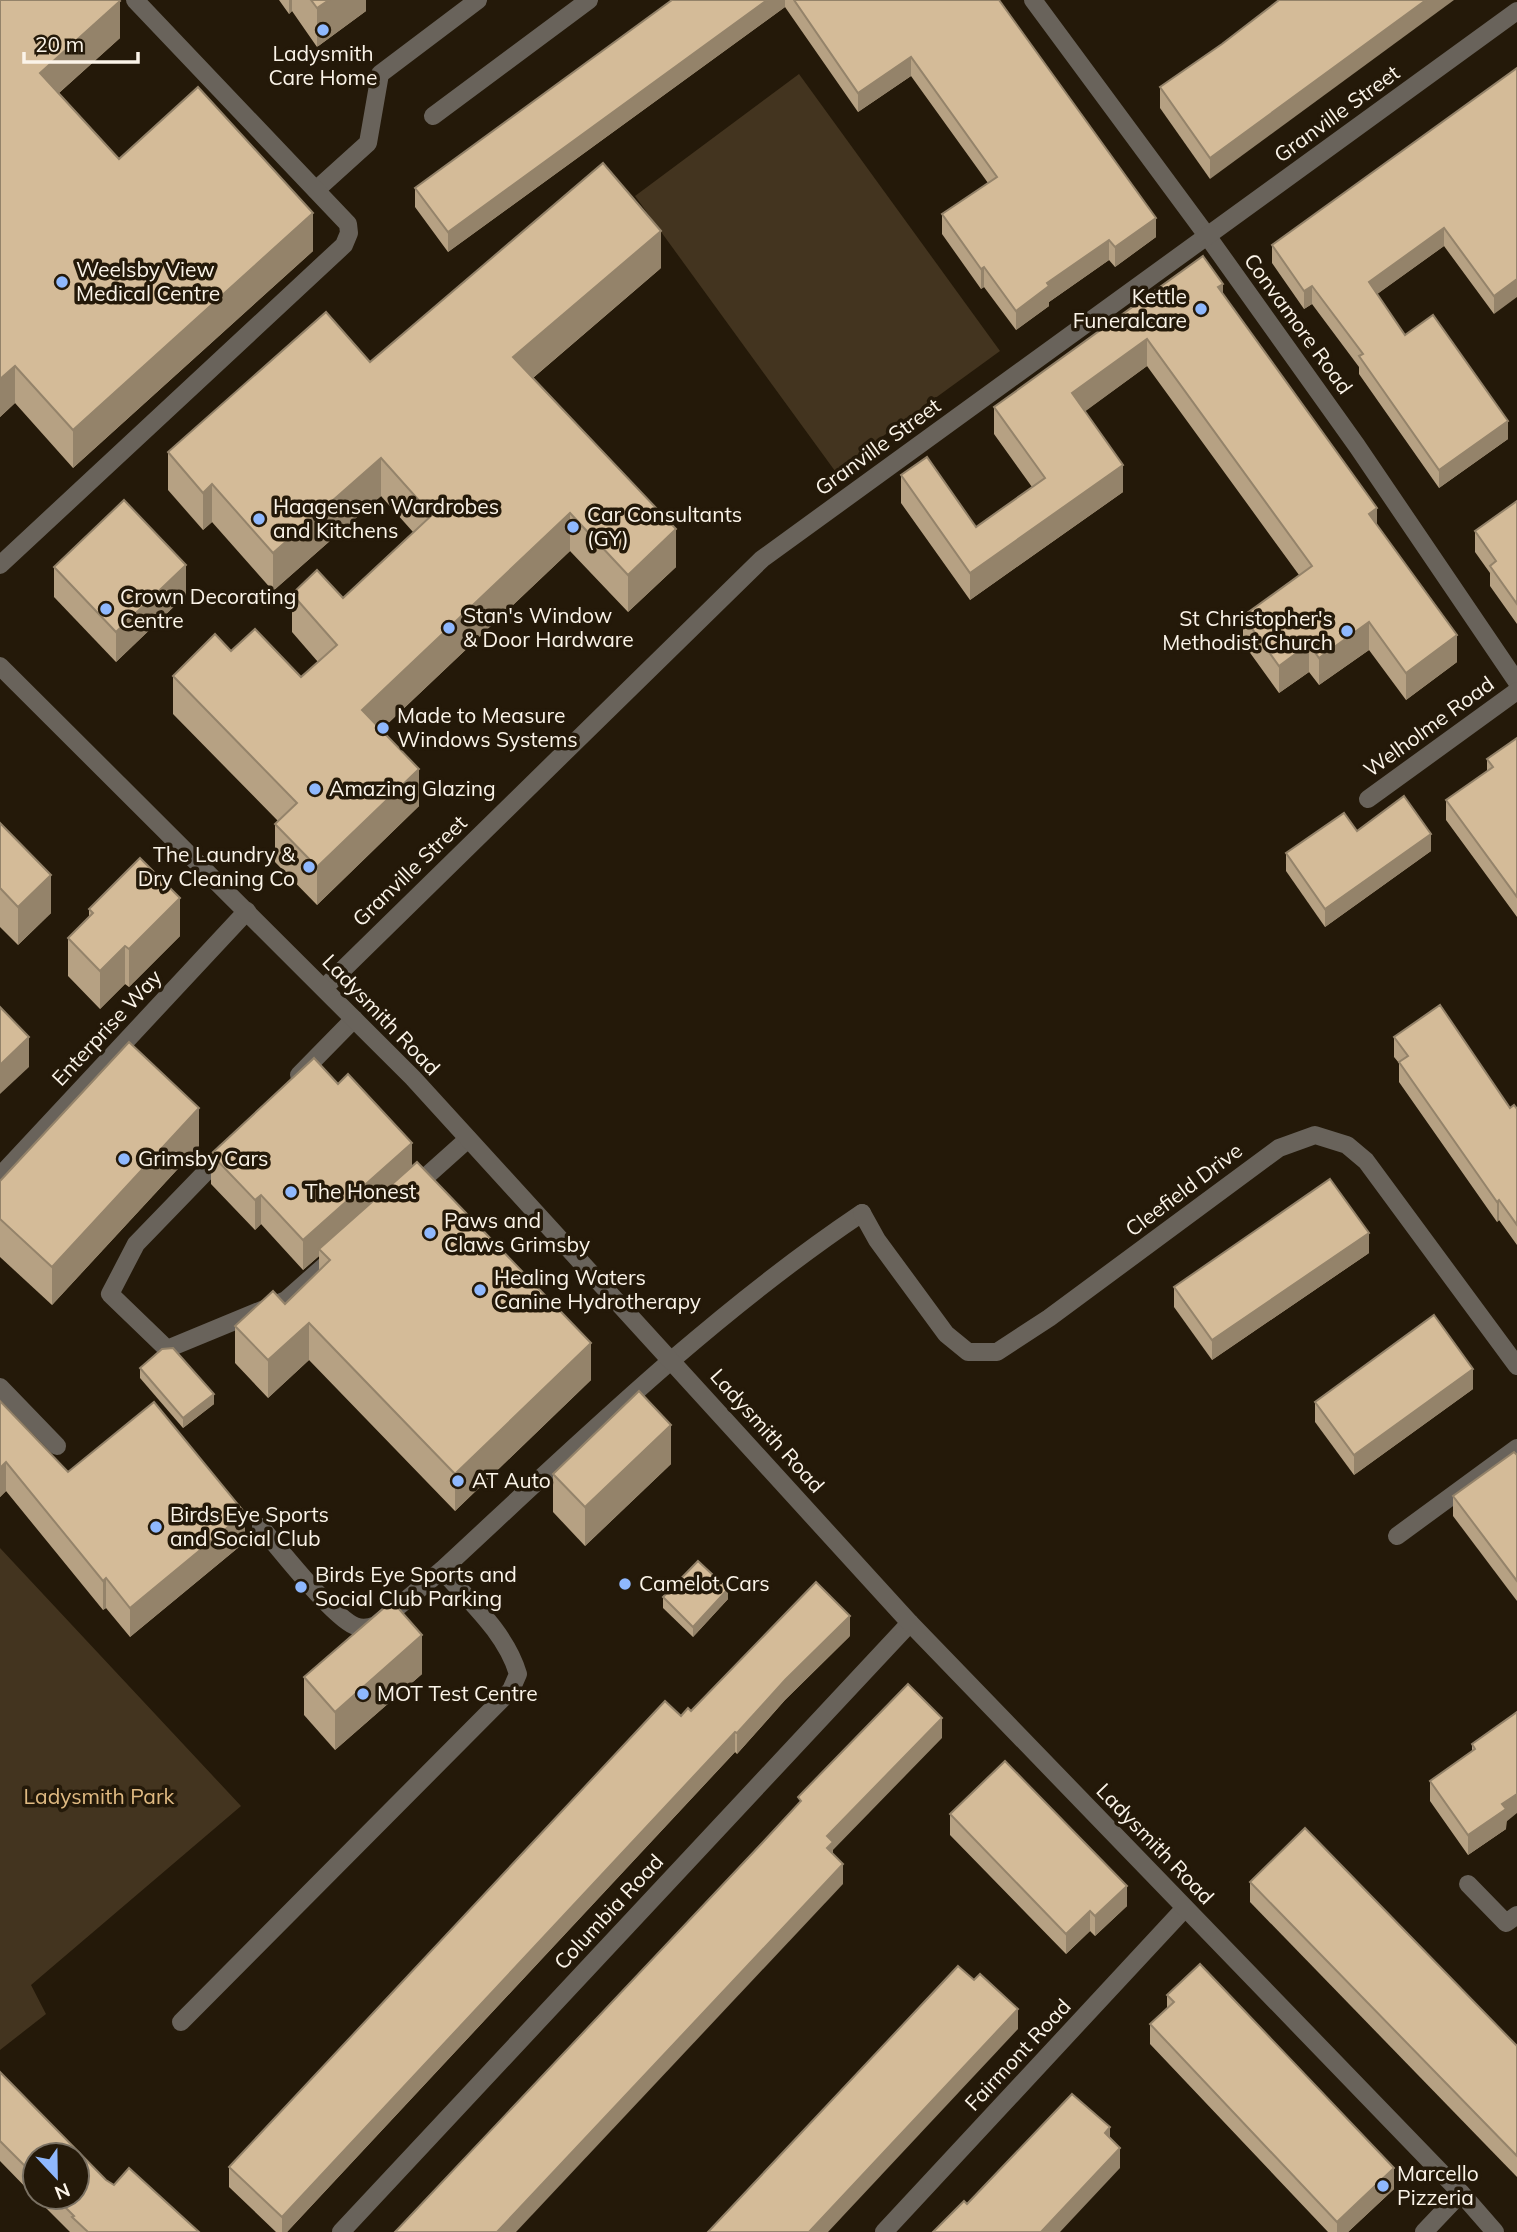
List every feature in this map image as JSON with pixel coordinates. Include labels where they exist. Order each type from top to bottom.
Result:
[{"type":"street","points":[[0,565],[344,245],[349,233],[348,224],[135,0]]},
{"type":"street","points":[[316,190],[368,144],[380,74],[478,0]]},
{"type":"street","points":[[433,117],[589,0]]},
{"type":"street","name":"Convamore Road","points":[[1033,0],[1208,237],[1357,446],[1517,682]]},
{"type":"street","name":"Granville Street","points":[[324,988],[762,559],[1517,11]]},
{"type":"street","name":"Ladysmith Road","points":[[0,666],[354,1019],[672,1360],[910,1623],[1461,2193],[1495,2232]]},
{"type":"street","name":"Welholme Road","points":[[1368,799],[1517,691]]},
{"type":"street","name":"Enterprise Way","points":[[0,1176],[247,911]]},
{"type":"street","points":[[288,1087],[354,1019]]},
{"type":"street","name":"Cleefield Drive","points":[[672,1360],[801,1255],[862,1213],[877,1240],[946,1334],[968,1352],[998,1353],[1279,1148],[1315,1135],[1347,1145],[1366,1161],[1517,1366]]},
{"type":"street","points":[[240,1136],[136,1244],[110,1294],[167,1349],[286,1300],[347,1246]]},
{"type":"street","points":[[397,1202],[468,1139]]},
{"type":"street","points":[[261,1527],[339,1616],[356,1627],[370,1628],[442,1570],[672,1360]]},
{"type":"street","points":[[0,1387],[57,1446]]},
{"type":"street","points":[[1397,1536],[1517,1448]]},
{"type":"street","points":[[181,2022],[511,1690],[518,1674],[513,1658],[495,1629],[442,1570]]},
{"type":"street","name":"Columbia Road","points":[[341,2232],[910,1623]]},
{"type":"street","points":[[1468,1884],[1513,1924]]},
{"type":"street","name":"Fairmont Road","points":[[884,2232],[1185,1908]]},
{"type":"street","points":[[1424,2232],[1461,2193]]},
{"type":"green space","points":[[799,74],[1000,351],[835,471],[635,196]]},
{"type":"green space","name":"Ladysmith Park","points":[[0,1548],[241,1806],[31,1985],[46,2014],[0,2050]]},
{"type":"building","name":"Weelsby View Medical Centre","points":[[0,0],[119,0],[40,73],[119,159],[198,87],[313,213],[73,430],[15,366],[0,379]]},
{"type":"building","points":[[311,0],[329,0],[317,8]]},
{"type":"building","points":[[672,0],[767,0],[448,232],[415,188]]},
{"type":"building","points":[[794,0],[999,0],[1156,218],[1115,247],[1109,240],[1047,283],[1049,286],[1016,311],[984,267],[981,269],[942,214],[997,177],[911,57],[858,93]]},
{"type":"building","points":[[1279,0],[1426,0],[1210,158],[1160,87]]},
{"type":"building","points":[[1517,68],[1517,279],[1494,296],[1444,228],[1369,282],[1405,335],[1433,315],[1508,421],[1439,470],[1359,356],[1363,354],[1312,286],[1304,291],[1272,245]]},
{"type":"building","points":[[603,163],[661,231],[513,357],[676,529],[628,575],[570,513],[362,710],[419,769],[317,867],[275,824],[297,803],[173,676],[215,634],[231,651],[255,629],[301,677],[337,645],[292,594],[317,570],[343,598],[432,515],[381,458],[273,553],[212,484],[203,493],[168,452],[326,312],[370,362]]},
{"type":"building","points":[[1203,256],[1223,284],[1218,287],[1377,508],[1369,514],[1457,635],[1406,673],[1369,622],[1319,658],[1309,644],[1279,666],[1243,616],[1312,566],[1147,339],[1072,393],[1123,465],[970,573],[901,475],[927,457],[976,527],[1045,478],[994,407]]},
{"type":"building","points":[[124,500],[186,565],[116,632],[54,567]]},
{"type":"building","points":[[1517,501],[1517,604],[1490,566],[1496,561],[1475,531]]},
{"type":"building","points":[[1517,738],[1517,897],[1446,800],[1493,767],[1487,759]]},
{"type":"building","points":[[1404,796],[1431,834],[1325,909],[1286,853],[1344,813],[1357,831]]},
{"type":"building","points":[[0,823],[51,875],[18,907],[0,888]]},
{"type":"building","points":[[140,858],[180,898],[129,949],[125,946],[100,971],[68,938],[93,913],[89,909]]},
{"type":"building","points":[[1440,1005],[1510,1108],[1514,1105],[1517,1109],[1517,1225],[1499,1200],[1497,1202],[1399,1062],[1408,1056],[1394,1037]]},
{"type":"building","points":[[0,1007],[29,1037],[0,1065]]},
{"type":"building","points":[[129,1042],[199,1108],[52,1267],[0,1219],[0,1181]]},
{"type":"building","points":[[314,1058],[338,1084],[348,1074],[412,1143],[303,1240],[261,1195],[255,1200],[211,1154]]},
{"type":"building","points":[[417,1162],[591,1343],[455,1474],[309,1323],[268,1360],[235,1326],[273,1291],[285,1304],[330,1260],[319,1249]]},
{"type":"building","points":[[1330,1179],[1369,1233],[1212,1340],[1174,1287]]},
{"type":"building","points":[[1434,1315],[1473,1369],[1354,1455],[1315,1402]]},
{"type":"building","points":[[173,1348],[214,1394],[183,1418],[140,1368],[162,1349]]},
{"type":"building","points":[[639,1391],[671,1425],[585,1507],[553,1474]]},
{"type":"building","points":[[0,1401],[68,1472],[154,1402],[245,1513],[130,1608],[106,1578],[103,1581],[6,1462],[0,1468]]},
{"type":"building","points":[[1514,1452],[1517,1455],[1517,1581],[1453,1496]]},
{"type":"building","points":[[698,1561],[728,1589],[693,1627],[663,1597]]},
{"type":"building","points":[[816,1582],[850,1616],[785,1680],[737,1733],[735,1732],[282,2217],[229,2167],[665,1701],[681,1716],[688,1708],[691,1711]]},
{"type":"building","points":[[392,1601],[422,1635],[335,1712],[304,1677]]},
{"type":"building","points":[[908,1684],[942,1718],[827,1836],[833,1842],[827,1848],[843,1864],[497,2232],[395,2232],[801,1801],[798,1797]]},
{"type":"building","points":[[1517,1712],[1517,1794],[1502,1804],[1506,1809],[1468,1835],[1430,1781],[1475,1749],[1472,1744]]},
{"type":"building","points":[[1005,1761],[1127,1886],[1095,1916],[1090,1911],[1066,1934],[950,1814]]},
{"type":"building","points":[[1305,1828],[1517,2046],[1517,2156],[1250,1882]]},
{"type":"building","points":[[1200,1964],[1394,2168],[1337,2222],[1150,2024],[1174,2002],[1167,1995]]},
{"type":"building","points":[[958,1966],[974,1980],[980,1974],[1018,2009],[809,2232],[708,2232]]},
{"type":"building","points":[[0,2072],[68,2141],[21,2141],[21,2162],[0,2141]]},
{"type":"building","points":[[1072,2094],[1110,2127],[1105,2133],[1120,2148],[1041,2232],[933,2232],[964,2201],[967,2204]]},
{"type":"building","points":[[91,2165],[114,2185],[129,2168],[199,2232],[88,2232],[72,2217],[74,2216],[69,2211],[91,2211]]},
{"type":"place","name":"Ladysmith Care Home","points":[[323,30]]},
{"type":"place","name":"Weelsby View Medical Centre","points":[[62,282]]},
{"type":"place","name":"Kettle Funeralcare","points":[[1201,309]]},
{"type":"place","name":"Haagensen Wardrobes and Kitchens","points":[[259,519]]},
{"type":"place","name":"Car Consultants (GY)","points":[[573,527]]},
{"type":"place","name":"Crown Decorating Centre","points":[[106,609]]},
{"type":"place","name":"Stan's Window & Door Hardware","points":[[449,628]]},
{"type":"place","name":"St Christopher's Methodist Church","points":[[1347,631]]},
{"type":"place","name":"Made to Measure Windows Systems","points":[[383,728]]},
{"type":"place","name":"Amazing Glazing","points":[[315,789]]},
{"type":"place","name":"The Laundry & Dry Cleaning Co","points":[[309,867]]},
{"type":"place","name":"Grimsby Cars","points":[[124,1159]]},
{"type":"place","name":"The Honest","points":[[291,1192]]},
{"type":"place","name":"Paws and Claws Grimsby","points":[[430,1233]]},
{"type":"place","name":"Healing Waters Canine Hydrotherapy","points":[[480,1290]]},
{"type":"place","name":"AT Auto","points":[[458,1481]]},
{"type":"place","name":"Birds Eye Sports and Social Club","points":[[156,1527]]},
{"type":"place","name":"Camelot Cars","points":[[625,1584]]},
{"type":"place","name":"Birds Eye Sports and Social Club Parking","points":[[301,1587]]},
{"type":"place","name":"MOT Test Centre","points":[[363,1694]]},
{"type":"place","name":"Marcello Pizzeria","points":[[1383,2186]]}]
